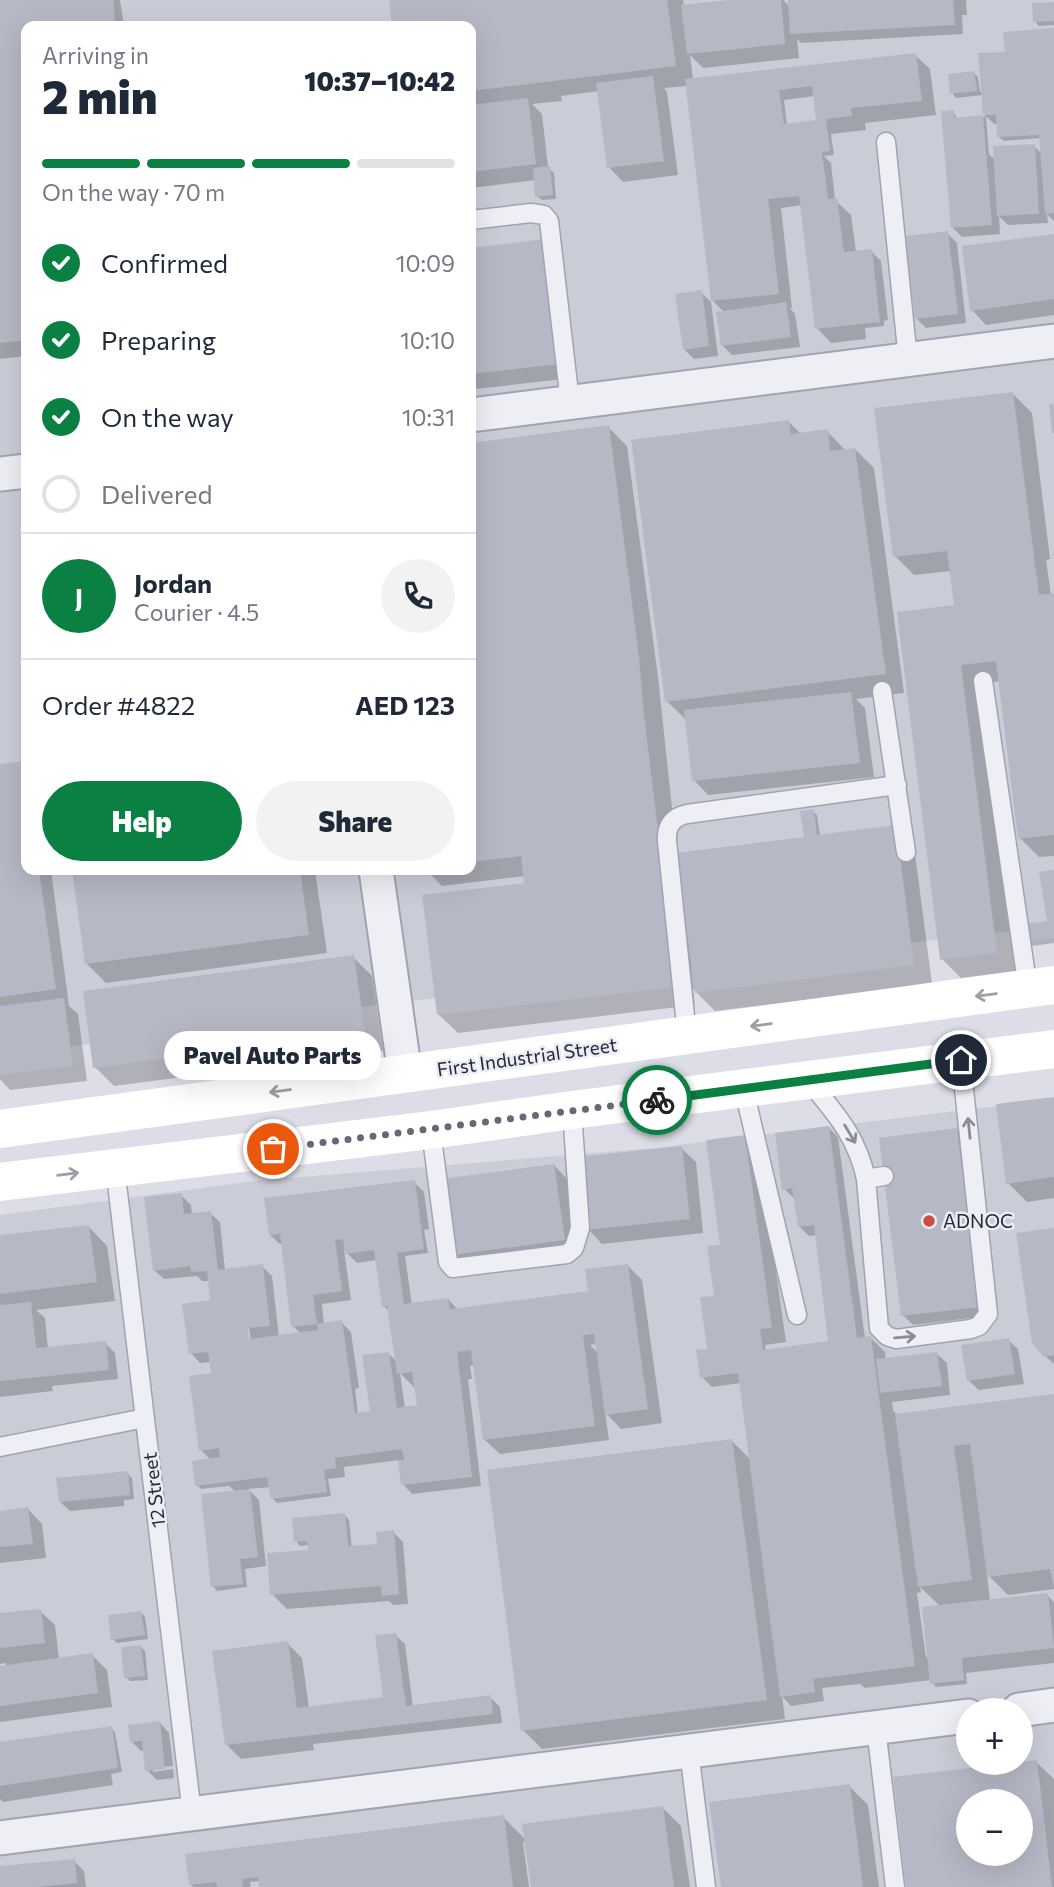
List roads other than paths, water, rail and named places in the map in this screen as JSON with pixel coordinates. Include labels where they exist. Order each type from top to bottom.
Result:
[{"type":"main road","name":"First Industrial Street","points":[[0,1129],[1041,987]]},
{"type":"main road","points":[[0,1182],[431,1130],[1054,1049]]},
{"type":"street","points":[[476,414],[1054,341]]},
{"type":"street","points":[[0,474],[21,472]]},
{"type":"street","points":[[377,875],[405,1074]]},
{"type":"street","points":[[1033,1708],[1054,1705]]},
{"type":"street","points":[[0,1838],[956,1718]]},
{"type":"lane","points":[[886,142],[908,360]]},
{"type":"lane","points":[[476,219],[531,213],[544,215],[550,221],[570,402]]},
{"type":"lane","points":[[983,681],[1041,987]]},
{"type":"lane","points":[[882,691],[906,852]]},
{"type":"lane","points":[[688,1035],[667,841],[667,828],[675,818],[687,814],[897,785]]},
{"type":"lane","points":[[808,1080],[846,1127],[875,1177],[879,1328],[887,1336],[896,1339],[971,1329],[985,1321],[988,1306],[967,1164],[961,1060]]},
{"type":"lane","points":[[744,1090],[797,1315]]},
{"type":"lane","points":[[431,1130],[448,1262],[453,1268],[568,1254],[574,1248],[580,1228],[572,1110]]},
{"type":"lane","name":"12 Street","points":[[116,1167],[192,1814]]},
{"type":"lane","points":[[0,1447],[145,1418]]},
{"type":"lane","points":[[876,1728],[895,1887]]},
{"type":"lane","points":[[689,1751],[706,1887]]},
{"type":"place","name":"Pavel Auto Parts","points":[[273,1149]]},
{"type":"place","name":"ADNOC","points":[[929,1221]]}]
